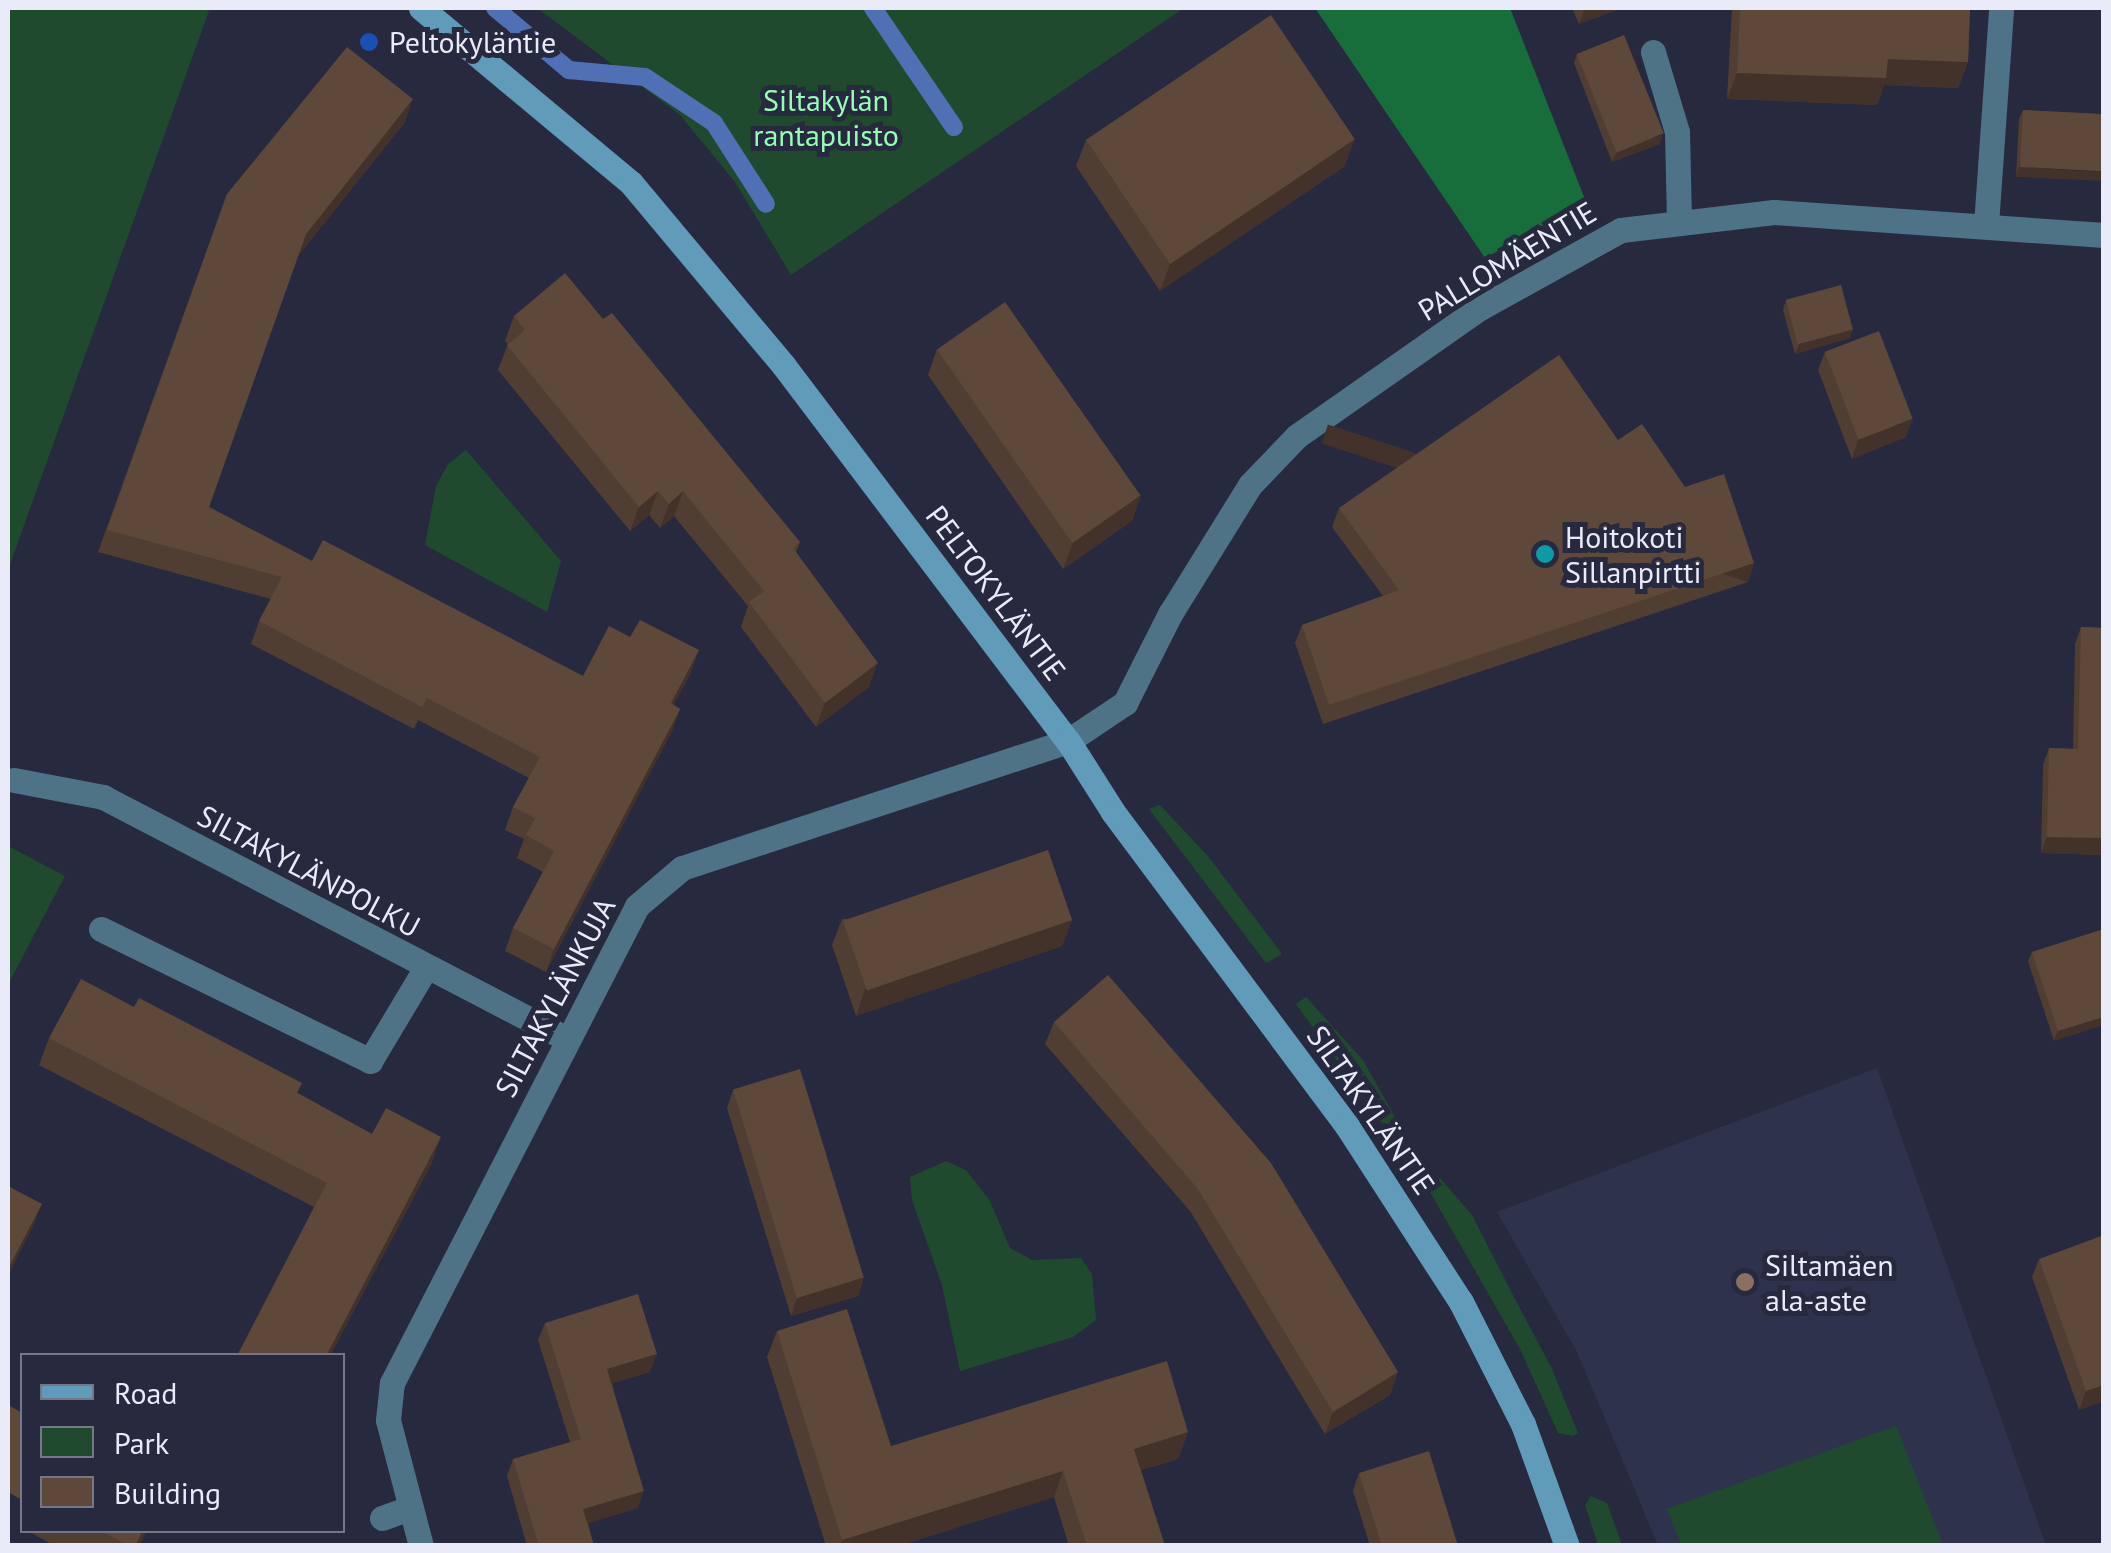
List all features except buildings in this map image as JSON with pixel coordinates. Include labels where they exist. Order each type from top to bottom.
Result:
[{"type":"street","name":"PELTOKYLÄNTIE","points":[[421,8],[632,183],[784,366],[1068,741]]},
{"type":"street","points":[[1986,224],[2001,8]]},
{"type":"street","points":[[1654,52],[1677,132],[1679,222]]},
{"type":"street","name":"PALLOMÄENTIE","points":[[1068,741],[1125,703],[1170,614],[1250,484],[1297,436],[1530,278],[1622,230],[1774,212],[2104,235]]},
{"type":"street","name":"SILTAKYLÄNKUJA","points":[[420,1546],[388,1420],[392,1383],[637,906],[682,868],[1068,741]]},
{"type":"street","name":"SILTAKYLÄNTIE","points":[[1068,741],[1112,812],[1347,1126],[1460,1302],[1523,1424],[1567,1546]]},
{"type":"street","name":"SILTAKYLÄNPOLKU","points":[[14,780],[103,797],[425,970],[567,1039]]},
{"type":"street","points":[[101,929],[370,1061],[425,970]]},
{"type":"street","points":[[382,1518],[410,1508]]},
{"type":"shaded area","name":"Siltamäen ala-aste","points":[[1877,1068],[2046,1545],[1658,1545],[1577,1352],[1497,1212]]},
{"type":"green space","points":[[8,8],[210,8],[8,570]]},
{"type":"green space","name":"Siltakylän rantapuisto","points":[[537,8],[1184,8],[791,275],[735,182],[680,115]]},
{"type":"green space","points":[[1315,8],[1510,8],[1586,202],[1485,258]]},
{"type":"green space","points":[[466,450],[561,561],[547,612],[425,545],[436,486],[448,464]]},
{"type":"green space","points":[[1160,805],[1208,856],[1282,954],[1266,963],[1149,809]]},
{"type":"green space","points":[[8,846],[65,876],[8,985]]},
{"type":"green space","points":[[1306,997],[1363,1060],[1401,1128],[1381,1122],[1296,1004]]},
{"type":"green space","points":[[946,1161],[966,1170],[990,1201],[1010,1248],[1032,1260],[1081,1258],[1092,1274],[1096,1320],[1073,1337],[960,1371],[942,1285],[912,1200],[910,1177]]},
{"type":"green space","points":[[1440,1178],[1472,1215],[1552,1369],[1578,1433],[1573,1436],[1558,1433],[1520,1349],[1430,1192]]},
{"type":"green space","points":[[1896,1426],[1943,1545],[1681,1545],[1667,1509]]},
{"type":"green space","points":[[1591,1496],[1607,1503],[1622,1545],[1598,1545],[1585,1505]]},
{"type":"waterway","points":[[495,8],[569,70],[645,77],[714,123],[766,204]]},
{"type":"waterway","points":[[873,8],[954,127]]},
{"type":"place","name":"Peltokyläntie","points":[[369,42]]},
{"type":"place","name":"Hoitokoti Sillanpirtti","points":[[1545,554]]},
{"type":"place","name":"Siltamäen ala-aste","points":[[1745,1282]]}]
